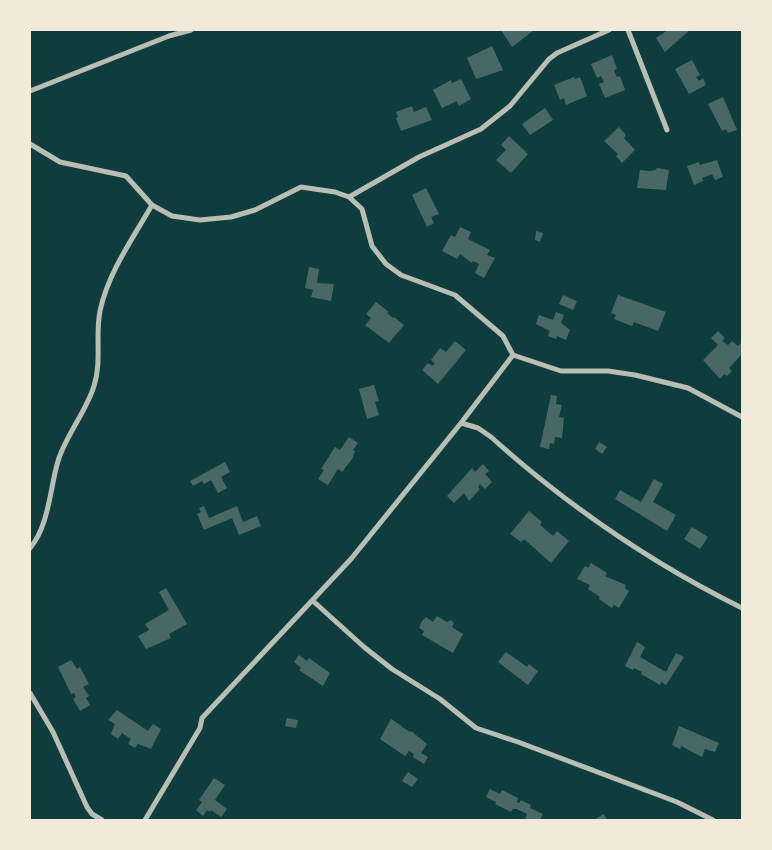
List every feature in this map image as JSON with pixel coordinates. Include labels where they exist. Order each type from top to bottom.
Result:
[{"type":"street","points":[[30,91],[170,36],[191,30]]},
{"type":"street","points":[[349,197],[419,157],[480,129],[510,106],[549,59],[557,53],[609,30]]},
{"type":"street","points":[[628,30],[667,130]]},
{"type":"street","points":[[30,144],[60,162],[126,176],[152,204],[172,216],[200,220],[230,217],[255,210],[301,187],[335,192],[349,197],[362,209],[372,246],[386,264],[401,275],[455,295],[503,336],[513,356],[561,371],[608,371],[636,375],[688,388],[742,417]]},
{"type":"street","points":[[30,548],[35,543],[45,516],[58,460],[94,388],[99,367],[98,338],[100,311],[108,285],[152,204]]},
{"type":"street","points":[[145,820],[200,728],[202,718],[351,558],[513,356]]},
{"type":"street","points":[[461,423],[478,428],[491,437],[587,516],[675,573],[742,608]]},
{"type":"street","points":[[313,601],[364,648],[392,669],[440,699],[476,728],[669,799],[713,820]]},
{"type":"street","points":[[30,693],[53,732],[87,807],[99,819]]},
{"type":"building","points":[[501,30],[534,30],[512,47]]},
{"type":"building","points":[[668,30],[690,30],[665,52],[656,38]]},
{"type":"building","points":[[492,46],[503,70],[476,79],[467,58]]},
{"type":"building","points":[[612,55],[617,69],[614,70],[617,77],[620,76],[625,90],[605,98],[599,84],[604,82],[601,76],[597,78],[591,64]]},
{"type":"building","points":[[692,60],[700,75],[696,77],[699,81],[703,78],[706,85],[689,94],[675,69]]},
{"type":"building","points":[[574,77],[575,79],[580,77],[587,96],[566,105],[564,98],[560,100],[554,85]]},
{"type":"building","points":[[461,79],[471,99],[459,106],[457,101],[442,108],[433,90],[451,80],[452,83]]},
{"type":"building","points":[[723,97],[737,130],[728,133],[726,129],[722,131],[708,104]]},
{"type":"building","points":[[412,106],[414,112],[426,107],[432,120],[401,131],[396,118],[398,117],[396,112]]},
{"type":"building","points":[[545,108],[553,120],[530,135],[522,124]]},
{"type":"building","points":[[619,127],[626,135],[624,138],[635,150],[622,163],[616,156],[618,154],[604,141]]},
{"type":"building","points":[[509,136],[528,154],[511,173],[496,160],[506,150],[501,145]]},
{"type":"building","points":[[717,160],[723,177],[715,180],[712,174],[702,178],[703,181],[694,185],[687,166],[699,162],[700,165]]},
{"type":"building","points":[[657,168],[669,170],[666,190],[637,188],[640,170],[650,171]]},
{"type":"building","points":[[426,188],[439,214],[431,217],[434,223],[427,227],[412,195]]},
{"type":"building","points":[[460,227],[471,232],[468,239],[490,250],[487,255],[495,258],[484,278],[475,273],[479,264],[473,261],[472,263],[460,254],[457,259],[442,251],[451,235],[455,237]]},
{"type":"building","points":[[536,231],[543,233],[540,242],[535,240]]},
{"type":"building","points":[[309,267],[319,269],[317,283],[334,284],[331,301],[311,297],[313,290],[305,288]]},
{"type":"building","points":[[563,295],[577,301],[573,310],[559,304]]},
{"type":"building","points":[[618,295],[666,312],[658,331],[634,322],[632,326],[614,319],[616,315],[611,313]]},
{"type":"building","points":[[376,302],[389,312],[387,313],[393,318],[404,325],[389,343],[365,325],[371,318],[366,314]]},
{"type":"building","points":[[556,312],[564,315],[561,323],[570,330],[566,340],[557,336],[556,339],[548,336],[550,331],[536,324],[539,315],[553,320]]},
{"type":"building","points":[[718,331],[725,338],[722,341],[728,345],[732,341],[738,346],[742,342],[742,354],[729,368],[732,371],[727,376],[724,374],[720,379],[703,360],[718,345],[711,338]]},
{"type":"building","points":[[455,341],[466,350],[438,384],[422,370],[428,363],[432,366],[435,364],[431,360],[440,348],[446,352]]},
{"type":"building","points":[[374,385],[379,401],[375,402],[379,415],[367,419],[359,389]]},
{"type":"building","points":[[551,395],[557,396],[556,404],[562,405],[559,417],[564,418],[562,438],[555,437],[554,444],[550,443],[549,449],[540,447]]},
{"type":"building","points":[[349,437],[358,443],[353,450],[355,451],[352,459],[342,472],[338,469],[328,485],[318,479],[324,470],[321,469],[335,447],[340,450]]},
{"type":"building","points":[[599,442],[607,447],[602,454],[595,449]]},
{"type":"building","points":[[225,462],[230,472],[221,477],[227,488],[218,493],[211,480],[204,484],[202,481],[193,486],[190,481]]},
{"type":"building","points":[[483,464],[489,471],[485,474],[492,482],[485,489],[480,484],[478,487],[480,489],[469,501],[464,493],[454,503],[447,496],[472,468],[475,472]]},
{"type":"building","points":[[654,479],[663,484],[653,502],[676,515],[667,531],[615,499],[620,490],[641,502]]},
{"type":"building","points":[[204,506],[209,518],[237,506],[243,522],[257,516],[261,526],[239,535],[232,518],[204,530],[197,514],[201,512],[199,508]]},
{"type":"building","points":[[529,511],[542,522],[540,525],[553,536],[557,531],[569,541],[551,563],[524,539],[521,542],[510,534]]},
{"type":"building","points":[[692,527],[708,537],[700,549],[684,539]]},
{"type":"building","points":[[591,563],[607,573],[605,576],[626,585],[625,588],[629,591],[619,608],[614,605],[612,608],[588,589],[590,585],[577,579],[585,566],[588,568]]},
{"type":"building","points":[[166,588],[187,624],[169,634],[171,638],[146,649],[138,636],[149,630],[145,624],[169,610],[159,592]]},
{"type":"building","points":[[437,616],[447,622],[451,620],[454,623],[452,627],[463,634],[453,653],[422,635],[424,631],[419,628],[422,621],[426,617],[433,622]]},
{"type":"building","points":[[637,642],[645,647],[640,657],[666,672],[676,653],[684,657],[666,685],[661,682],[660,685],[641,674],[642,672],[625,666]]},
{"type":"building","points":[[506,652],[527,667],[529,664],[538,671],[528,685],[498,662]]},
{"type":"building","points":[[299,655],[307,661],[309,658],[330,673],[323,686],[299,670],[301,668],[294,662]]},
{"type":"building","points":[[71,660],[77,669],[80,667],[89,684],[83,687],[89,696],[86,698],[90,705],[80,711],[73,699],[76,697],[74,693],[71,694],[58,667]]},
{"type":"building","points":[[117,710],[148,731],[153,724],[161,729],[151,749],[138,744],[135,748],[128,744],[131,739],[122,733],[118,739],[111,734],[115,724],[108,720]]},
{"type":"building","points":[[287,718],[298,720],[296,728],[285,726]]},
{"type":"building","points":[[391,719],[402,726],[401,730],[402,727],[411,731],[427,744],[421,753],[428,757],[424,764],[413,757],[414,754],[409,751],[405,756],[380,739]]},
{"type":"building","points":[[679,726],[719,743],[715,752],[705,749],[702,757],[681,746],[680,749],[672,745]]},
{"type":"building","points":[[408,772],[418,779],[412,787],[402,781]]},
{"type":"building","points":[[214,778],[225,785],[215,800],[227,809],[221,817],[211,810],[210,812],[207,810],[203,816],[196,810],[202,802],[199,800]]},
{"type":"building","points":[[490,789],[500,794],[502,790],[518,798],[517,802],[519,803],[521,800],[531,805],[530,808],[543,814],[540,820],[529,820],[525,818],[527,814],[517,809],[513,809],[511,812],[495,804],[496,802],[486,797]]},
{"type":"building","points":[[604,814],[607,820],[594,820],[602,815]]}]
